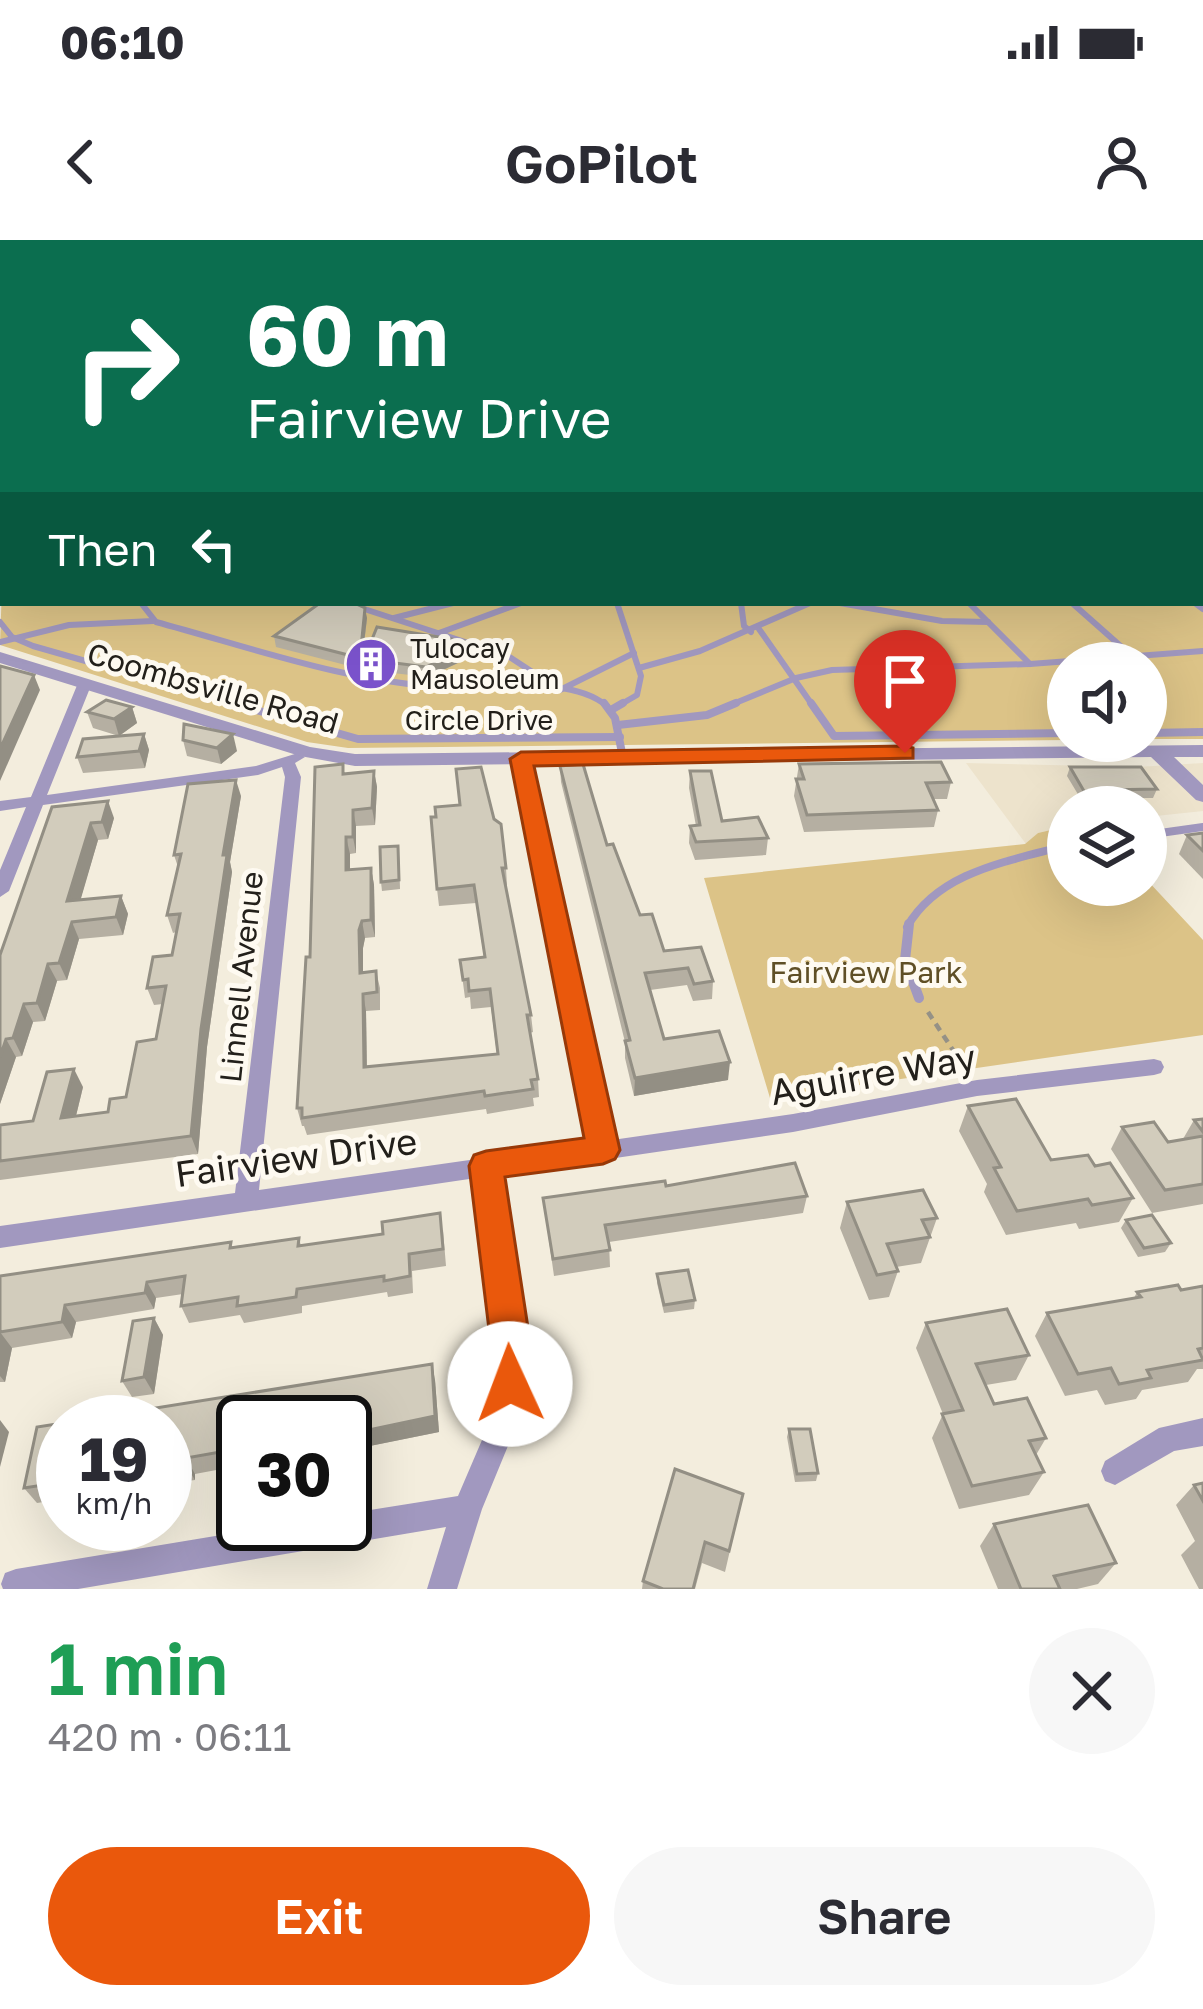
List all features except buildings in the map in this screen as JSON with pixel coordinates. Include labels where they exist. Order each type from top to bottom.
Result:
[{"type":"street","name":"Coombsville Road","points":[[0,657],[85,682],[298,758],[521,759],[621,748],[1047,742]]},
{"type":"street","points":[[0,891],[85,682]]},
{"type":"street","name":"Coombsville Road","points":[[1167,744],[1203,751]]},
{"type":"street","points":[[0,806],[298,758]]},
{"type":"street","name":"Linnell Avenue","points":[[246,1200],[298,758]]},
{"type":"street","points":[[521,759],[603,1150]]},
{"type":"street","points":[[1167,759],[1203,796]]},
{"type":"street","name":"Aguirre Way","points":[[603,1150],[793,1123],[977,1088],[1154,1067]]},
{"type":"street","name":"Fairview Drive","points":[[0,1238],[603,1150]]},
{"type":"street","points":[[442,1589],[467,1509],[508,1412],[512,1354],[486,1166]]},
{"type":"street","points":[[1115,1471],[1169,1438],[1203,1432]]},
{"type":"street","points":[[16,1584],[467,1509]]},
{"type":"lane","points":[[143,606],[153,621]]},
{"type":"lane","points":[[355,606],[508,656],[560,690]]},
{"type":"lane","points":[[392,618],[441,606]]},
{"type":"lane","points":[[439,633],[513,606]]},
{"type":"lane","points":[[611,710],[637,695],[639,668],[618,606]]},
{"type":"lane","points":[[741,606],[744,626],[755,630],[796,678],[833,736],[1047,734]]},
{"type":"lane","points":[[639,668],[659,666],[755,630],[804,606]]},
{"type":"lane","points":[[857,606],[942,621],[988,622]]},
{"type":"lane","points":[[972,606],[1030,664]]},
{"type":"lane","points":[[1075,606],[1116,642]]},
{"type":"lane","points":[[0,642],[85,623],[153,621],[192,629],[300,666],[362,679],[452,689],[560,690],[592,697],[611,710],[621,748]]},
{"type":"lane","points":[[0,622],[12,637]]},
{"type":"lane","name":"Circle Drive","points":[[12,637],[358,739],[621,748]]},
{"type":"lane","points":[[1167,654],[1203,651]]},
{"type":"lane","points":[[560,690],[634,653]]},
{"type":"lane","points":[[618,725],[707,715],[796,678],[832,670],[1047,663]]},
{"type":"lane","points":[[1167,738],[1203,732]]},
{"type":"lane","points":[[1167,832],[1203,827]]},
{"type":"lane","points":[[919,998],[902,960],[904,932],[916,903],[957,880],[1047,851]]},
{"type":"path","points":[[919,998],[977,1088]]},
{"type":"shaded area","points":[[966,763],[1137,767],[1203,763],[1203,811],[1167,815],[1167,786],[1047,786],[1047,831],[1026,844]]},
{"type":"green space","points":[[1,606],[1203,606],[1203,739],[1167,739],[1167,642],[1047,642],[1047,740],[348,748],[307,742],[0,645]]},
{"type":"green space","name":"Fairview Park","points":[[1047,831],[1047,906],[1167,906],[1167,901],[1203,940],[1203,1035],[770,1098],[704,878],[1025,844]]},
{"type":"place","name":"Tulocay Mausoleum","points":[[371,664]]},
{"type":"route","points":[[510,1384],[512,1354],[486,1166],[603,1150],[521,759],[905,753]]}]
